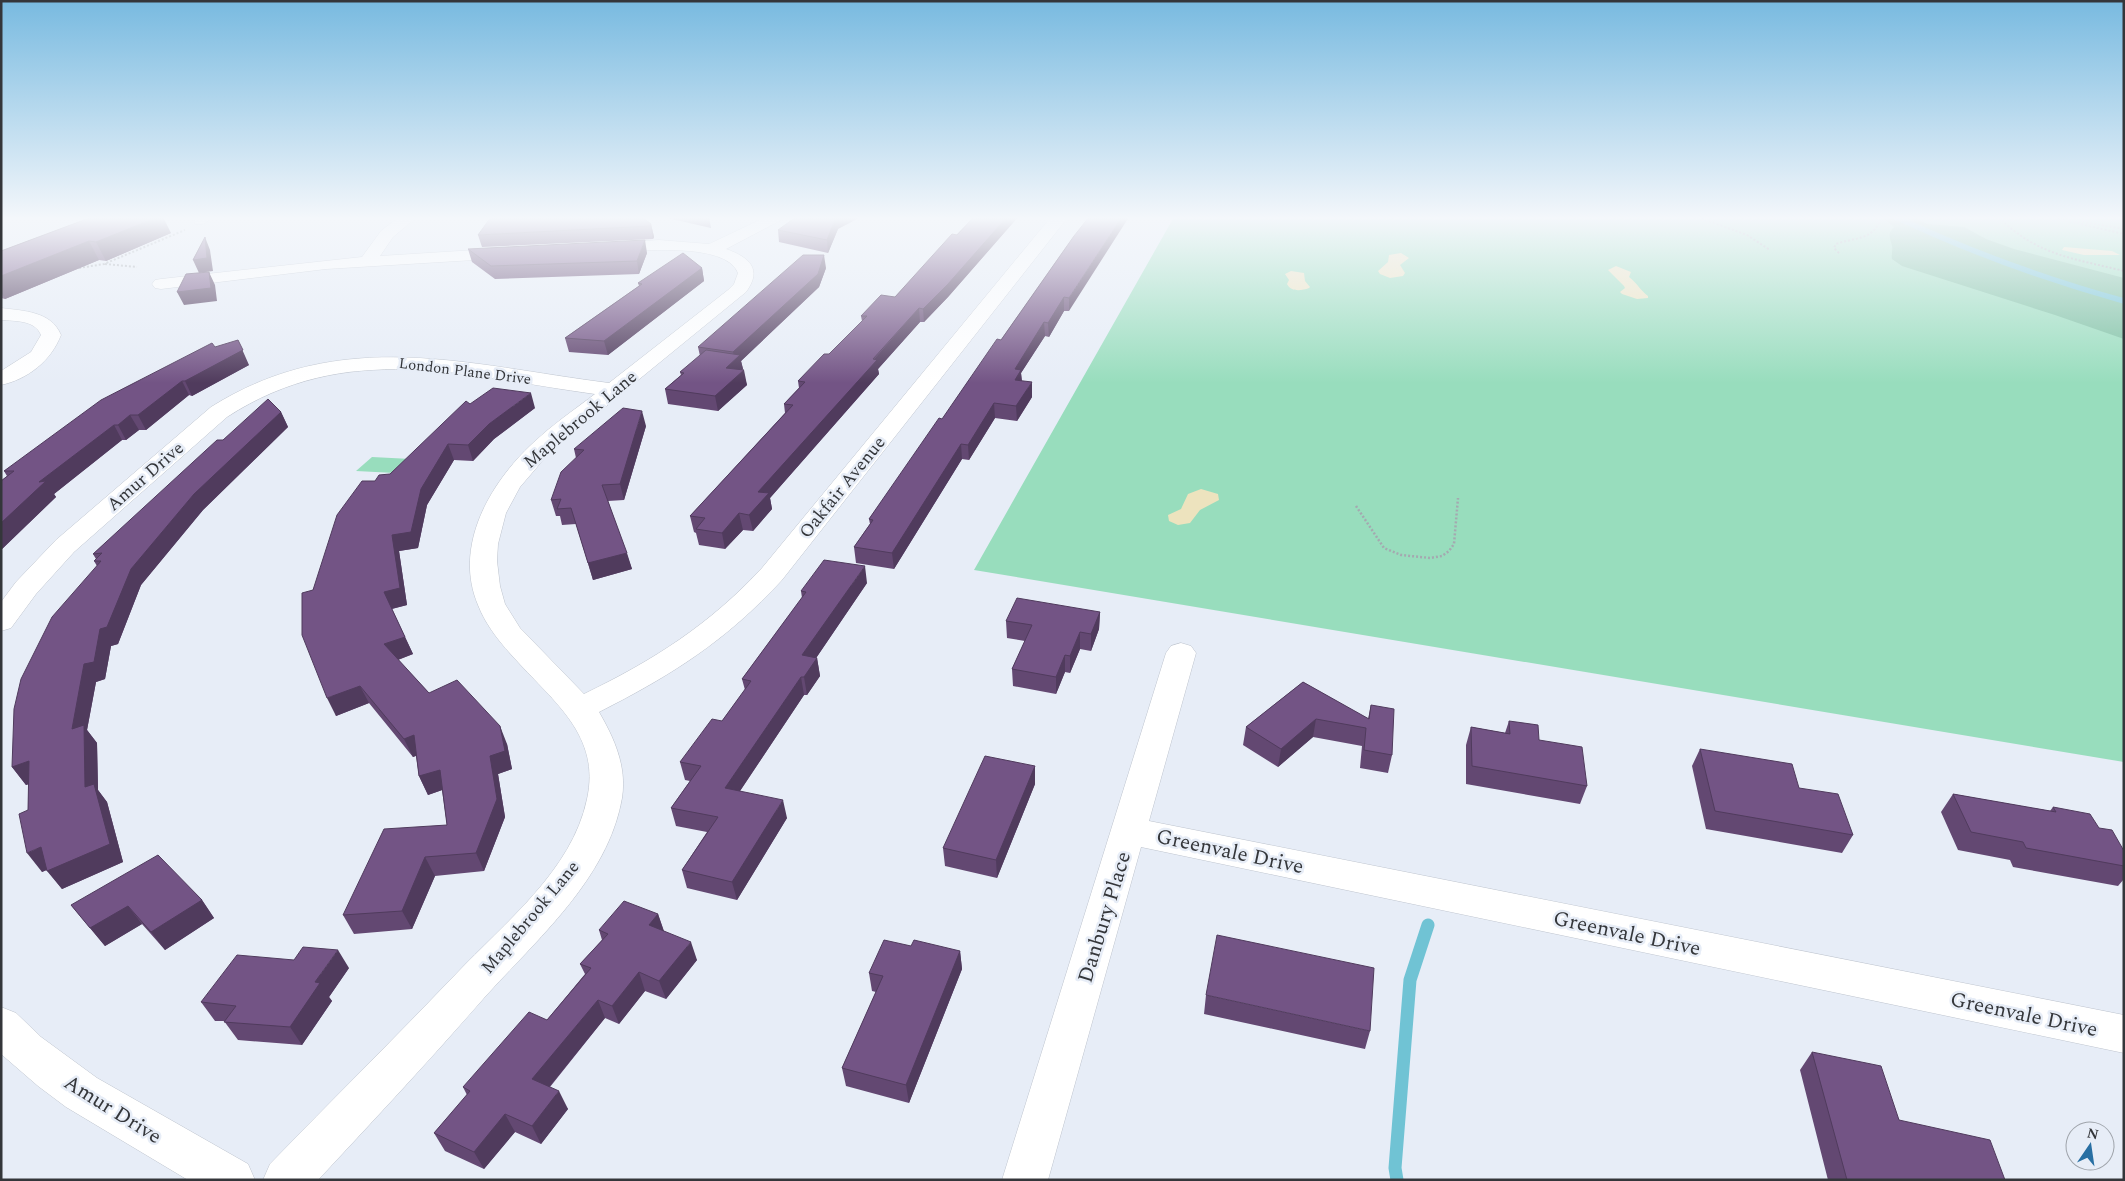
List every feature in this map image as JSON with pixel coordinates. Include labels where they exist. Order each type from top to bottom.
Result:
[{"type":"street","points":[[161,284],[264,272]]},
{"type":"street","name":"Maplebrook Lane","points":[[286,1180],[443,1016],[517,935],[554,892],[583,853],[599,817],[605,796],[605,778],[600,744],[594,728],[581,708],[512,636],[494,611],[486,587],[484,545],[486,532],[493,512],[517,473],[542,447],[722,303],[744,284],[746,272]]},
{"type":"street","name":"Oakfair Avenue","points":[[581,708],[678,657],[714,632],[742,607],[772,574],[1016,272]]},
{"type":"street","points":[[1,379],[30,363],[49,343],[51,335],[47,326],[37,320],[10,315]]},
{"type":"street","name":"London Plane Drive","points":[[318,370],[356,364],[408,362],[612,390]]},
{"type":"street","name":"Amur Drive","points":[[1,622],[26,588],[65,546],[219,412],[254,392],[318,370]]},
{"type":"street","name":"Danbury Place","points":[[1025,1180],[1182,653]]},
{"type":"street","name":"Greenvale Drive","points":[[1130,831],[2124,1034]]},
{"type":"street","name":"Amur Drive","points":[[1,1026],[37,1059],[80,1092],[232,1180]]},
{"type":"path","points":[[1356,506],[1385,549],[1408,556],[1433,558],[1448,553],[1457,540],[1458,498]]},
{"type":"green space","points":[[1143,272],[2124,272],[2124,762],[974,570]]},
{"type":"green space","points":[[1921,272],[2102,272],[2124,278],[2124,339]]},
{"type":"green space","points":[[372,457],[411,459],[395,473],[356,471]]},
{"type":"sand","points":[[1289,272],[1304,273],[1305,281],[1310,287],[1296,290],[1289,287],[1287,284],[1289,280],[1285,274]]},
{"type":"sand","points":[[1379,272],[1405,273],[1403,276],[1390,278]]},
{"type":"sand","points":[[1610,272],[1631,272],[1629,277],[1648,298],[1637,299],[1622,294],[1620,292],[1625,288]]},
{"type":"sand","points":[[1201,489],[1218,494],[1219,500],[1200,510],[1190,523],[1178,525],[1169,521],[1168,515],[1181,509],[1188,494]]},
{"type":"building","points":[[1,272],[11,272],[1,276]]},
{"type":"building","points":[[209,272],[211,288],[177,292],[186,274]]},
{"type":"building","points":[[654,272],[696,272],[604,341],[565,338],[642,284],[638,283]]},
{"type":"building","points":[[783,272],[819,272],[733,352],[698,347]]},
{"type":"building","points":[[918,272],[958,272],[923,309],[919,308],[873,359],[877,360],[758,492],[769,493],[749,515],[739,513],[722,533],[696,529],[705,518],[690,516],[793,405],[784,404],[805,382],[798,381],[824,354],[829,354],[867,316],[861,316],[881,295],[895,297]]},
{"type":"building","points":[[1049,272],[1086,272],[1069,298],[1064,297],[1048,323],[1044,322],[1015,369],[1021,370],[1015,380],[1032,382],[1016,406],[994,403],[968,445],[961,444],[892,553],[854,547],[873,520],[869,519],[939,418],[942,419],[997,339],[1001,340]]},
{"type":"building","points":[[238,340],[243,350],[182,381],[138,415],[130,415],[118,425],[114,425],[39,482],[46,481],[1,523],[1,481],[14,471],[4,471],[101,400],[212,343],[215,347]]},
{"type":"building","points":[[706,350],[740,355],[726,368],[744,370],[715,396],[665,389],[684,373],[680,372]]},
{"type":"building","points":[[493,388],[531,393],[489,424],[468,445],[448,444],[421,489],[411,532],[392,535],[400,588],[384,592],[405,637],[384,644],[429,693],[457,680],[500,726],[505,751],[490,756],[497,799],[476,853],[425,857],[402,911],[343,915],[384,829],[447,825],[440,770],[419,776],[414,735],[404,739],[360,686],[327,698],[302,635],[302,593],[313,590],[337,515],[362,481],[375,481],[379,475],[390,474],[466,401],[470,404]]},
{"type":"building","points":[[268,399],[281,412],[194,494],[131,569],[107,627],[100,629],[94,662],[84,664],[72,729],[84,725],[85,787],[94,784],[110,844],[47,871],[41,847],[27,853],[19,814],[28,810],[29,761],[12,767],[14,709],[21,679],[52,617],[101,561],[94,561],[102,553],[93,554],[217,440],[223,440]]},
{"type":"building","points":[[623,408],[642,411],[620,484],[602,485],[627,553],[588,563],[571,508],[557,509],[561,499],[551,500],[561,472],[584,450],[574,449]]},
{"type":"building","points":[[824,560],[865,566],[802,655],[817,658],[804,677],[801,677],[725,788],[783,800],[732,882],[682,870],[718,817],[671,808],[701,766],[680,762],[712,719],[722,721],[751,681],[742,679],[806,592],[801,591]]},
{"type":"building","points":[[1017,598],[1100,612],[1091,634],[1080,632],[1070,656],[1065,655],[1056,677],[1012,669],[1032,625],[1006,621]]},
{"type":"building","points":[[1303,682],[1369,719],[1371,705],[1394,709],[1392,755],[1364,750],[1366,728],[1316,719],[1281,749],[1246,727]]},
{"type":"building","points":[[1509,721],[1538,725],[1539,740],[1582,747],[1587,786],[1472,766],[1471,727],[1510,734]]},
{"type":"building","points":[[1700,749],[1792,764],[1799,788],[1838,794],[1853,835],[1715,811]]},
{"type":"building","points":[[985,756],[1035,766],[996,860],[943,848]]},
{"type":"building","points":[[1953,794],[2056,812],[2053,807],[2090,814],[2099,828],[2112,830],[2124,851],[2124,866],[2026,848],[2023,842],[1971,832]]},
{"type":"building","points":[[158,855],[202,900],[151,932],[128,906],[90,928],[71,905]]},
{"type":"building","points":[[624,901],[658,914],[649,925],[691,942],[659,981],[639,972],[612,1006],[598,1000],[532,1079],[559,1091],[532,1126],[505,1114],[474,1152],[434,1133],[470,1091],[463,1087],[529,1012],[547,1020],[591,968],[580,964],[608,934],[599,930]]},
{"type":"building","points":[[1217,935],[1374,968],[1370,1031],[1206,995]]},
{"type":"building","points":[[884,940],[911,946],[914,940],[960,951],[906,1085],[842,1068],[883,976],[869,973]]},
{"type":"building","points":[[303,947],[338,950],[315,982],[320,983],[290,1027],[224,1022],[236,1006],[201,1002],[237,955],[294,960]]},
{"type":"building","points":[[1812,1052],[1881,1066],[1899,1120],[1990,1140],[2005,1180],[1847,1180]]},
{"type":"waterway","points":[[2031,272],[2124,301]]},
{"type":"waterway","points":[[1397,1180],[1395,1168],[1410,980],[1428,925]]}]
